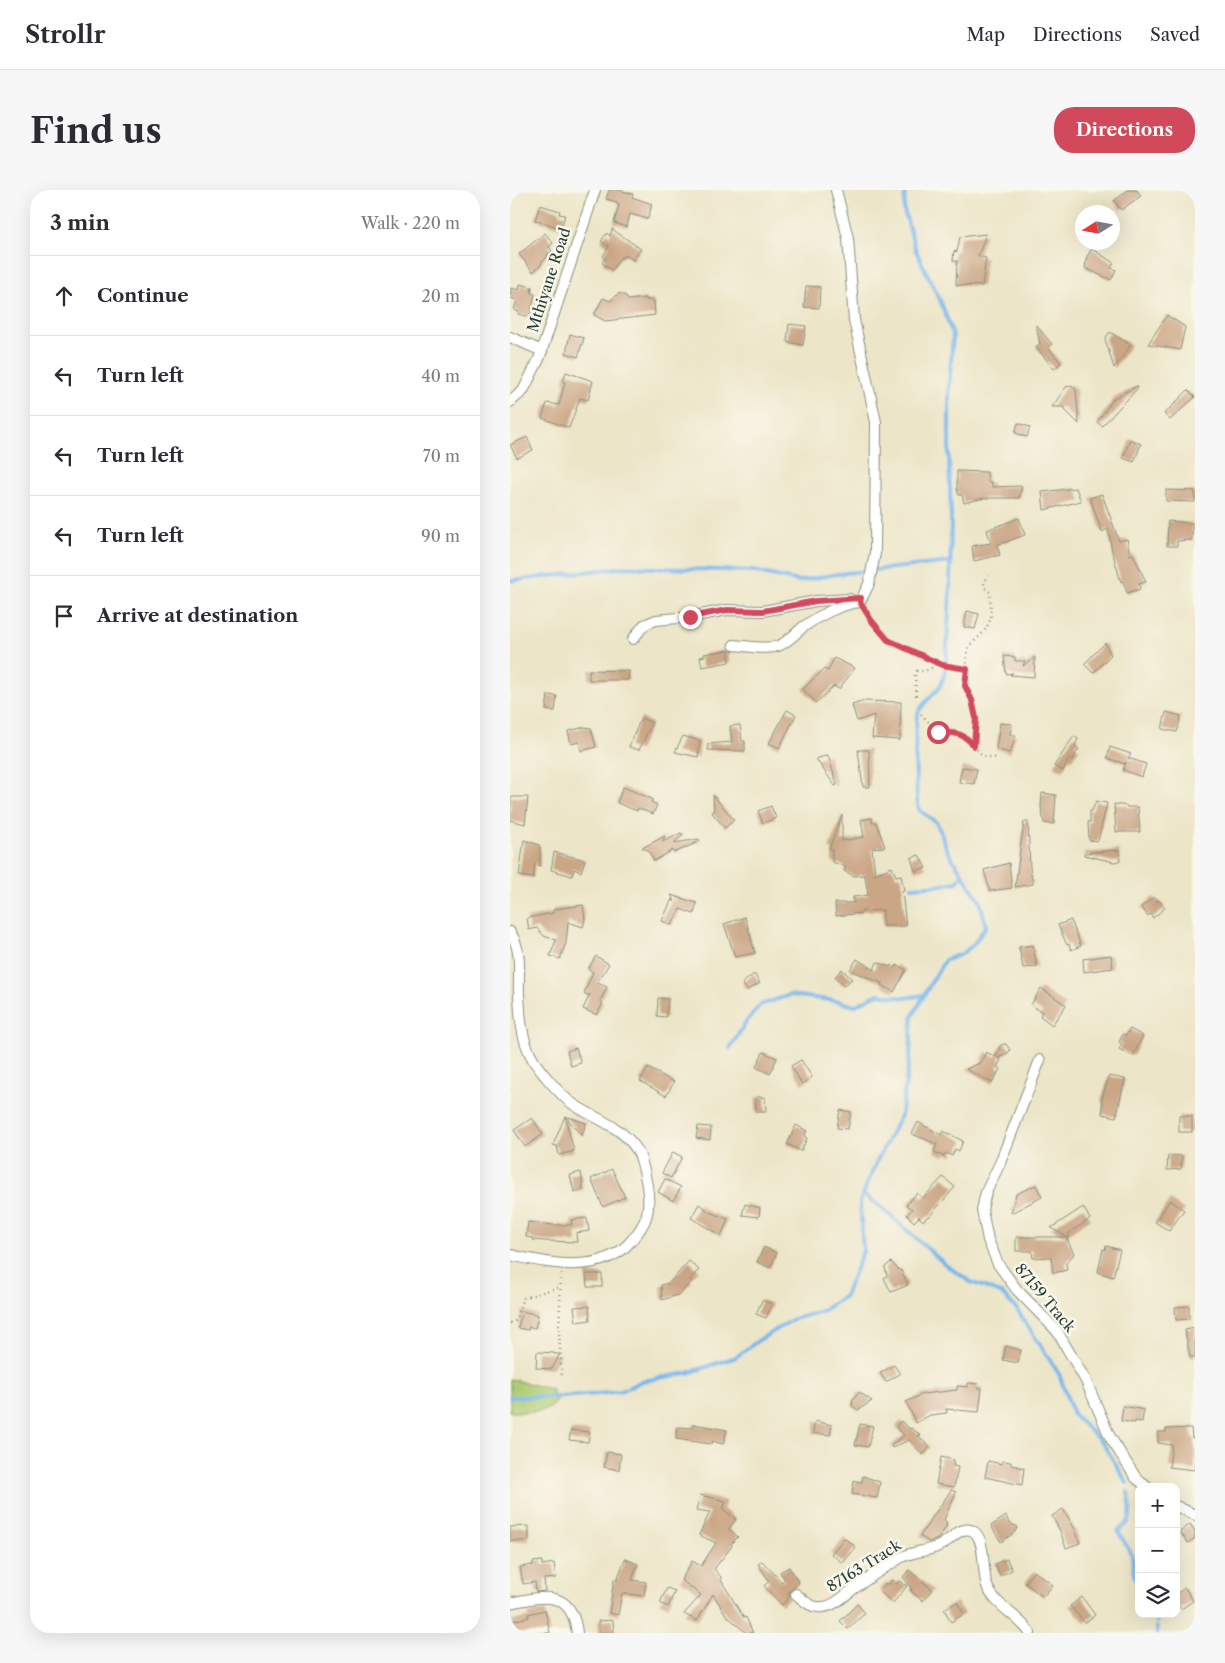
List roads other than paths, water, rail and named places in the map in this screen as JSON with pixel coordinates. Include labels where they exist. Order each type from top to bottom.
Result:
[{"type":"street","name":"Mthiyane Road","points":[[510,402],[523,391],[542,351],[595,190]]},
{"type":"street","points":[[734,645],[769,648],[786,642],[817,617],[860,600],[869,584],[875,553],[876,422],[854,320],[848,238],[842,207],[836,190]]},
{"type":"street","points":[[510,337],[542,351]]},
{"type":"street","points":[[633,639],[644,625],[656,620],[690,617],[727,610],[763,611],[816,601],[860,600]]},
{"type":"street","points":[[510,932],[517,944],[519,954],[519,993],[522,1029],[525,1043],[532,1058],[542,1073],[572,1104],[607,1122],[624,1135],[637,1150],[649,1198],[648,1214],[642,1228],[628,1245],[602,1261],[591,1264],[545,1262],[510,1255]]},
{"type":"street","name":"87159 Track","points":[[1040,1060],[1000,1163],[986,1192],[982,1210],[988,1240],[998,1264],[1017,1290],[1057,1331],[1086,1382],[1110,1437],[1136,1478],[1142,1483]]},
{"type":"street","points":[[1180,1508],[1195,1515]]},
{"type":"street","name":"87163 Track","points":[[796,1594],[811,1606],[825,1607],[839,1600],[902,1557],[937,1546],[960,1531],[969,1530],[977,1535],[981,1543],[984,1574],[989,1592],[1022,1622],[1030,1633]]},
{"type":"street","points":[[510,1603],[544,1597],[559,1600],[570,1608],[578,1633]]},
{"type":"waterway","points":[[905,190],[904,210],[916,251],[940,300],[953,335],[949,387],[951,517],[950,592],[946,662]]},
{"type":"waterway","points":[[510,581],[626,567],[753,571],[799,581],[837,574],[951,562]]},
{"type":"waterway","points":[[510,1397],[559,1397],[621,1391],[642,1381],[688,1373],[736,1357],[759,1340],[794,1319],[822,1311],[845,1296],[863,1251],[860,1201],[878,1159],[901,1115],[910,1055],[912,1017],[945,960],[962,954],[973,945],[986,926],[980,901],[948,852],[937,823],[919,810],[917,799],[915,753],[917,717],[923,705],[942,683],[945,669]]},
{"type":"waterway","points":[[912,887],[957,882],[962,875]]},
{"type":"waterway","points":[[730,1048],[746,1022],[760,1005],[790,995],[838,1001],[854,1006],[878,994],[905,998],[924,995]]},
{"type":"waterway","points":[[863,1194],[882,1208],[947,1266],[971,1282],[1001,1293],[1016,1308],[1059,1374],[1073,1414],[1103,1443],[1127,1483]]},
{"type":"waterway","points":[[1128,1492],[1129,1519],[1118,1531],[1132,1555],[1135,1578]]},
{"type":"waterway","points":[[1156,1618],[1157,1622]]},
{"type":"waterway","points":[[1157,1627],[1157,1633]]}]
